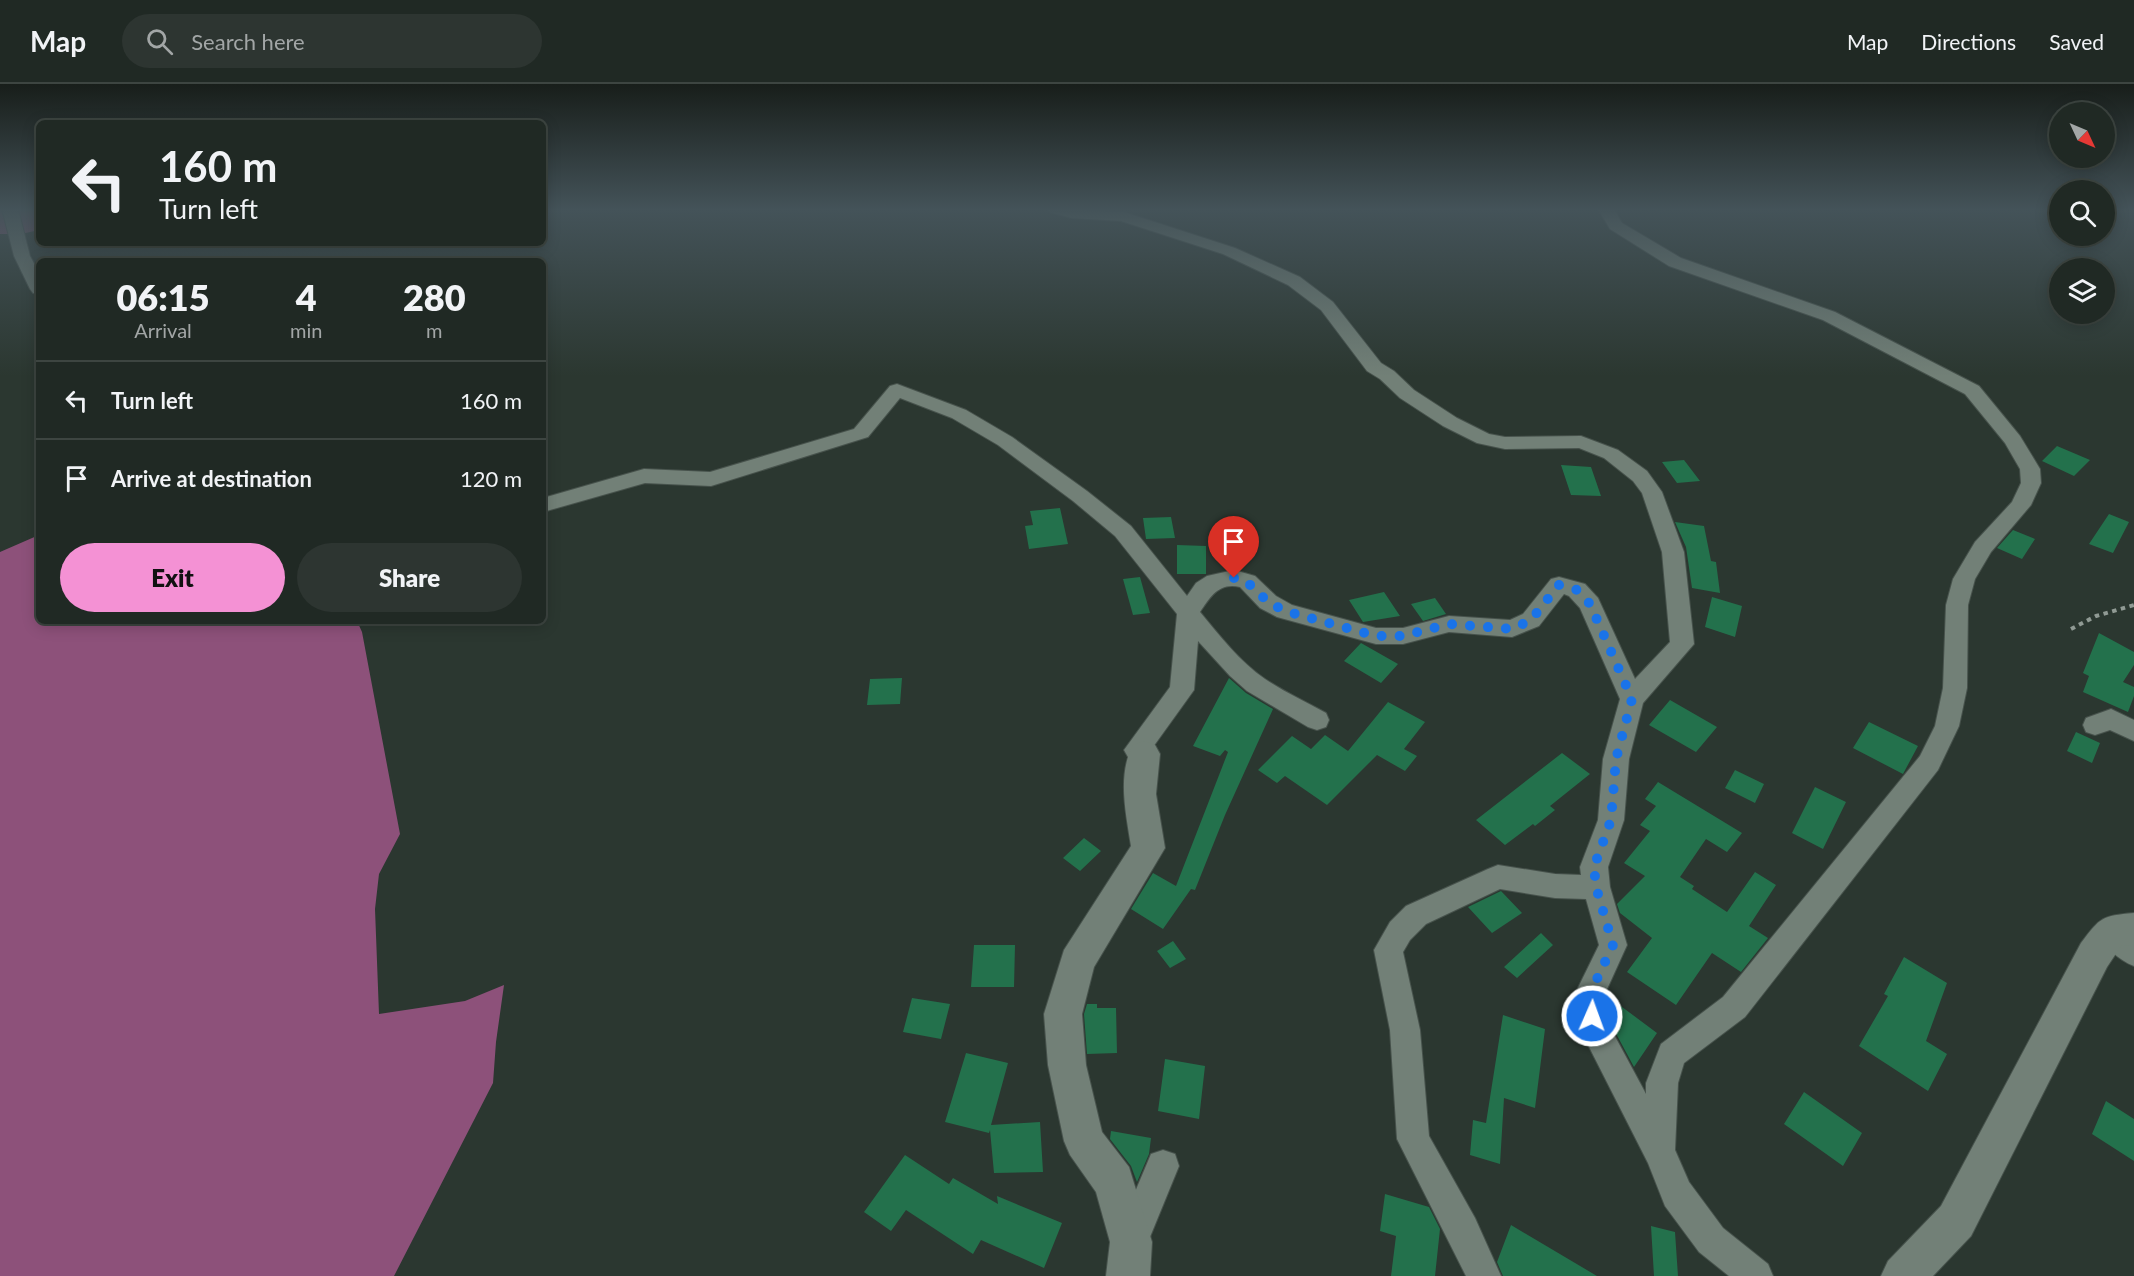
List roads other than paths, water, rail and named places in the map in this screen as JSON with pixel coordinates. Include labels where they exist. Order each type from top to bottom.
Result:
[{"type":"street","points":[[26,265],[36,283]]},
{"type":"street","points":[[1259,265],[1294,281],[1327,306],[1374,367],[1387,375],[1407,394],[1450,422],[1484,439],[1505,443],[1581,442],[1611,454],[1640,476],[1652,492],[1673,552],[1682,644],[1632,699],[1616,759],[1611,820],[1594,867],[1596,887],[1613,945],[1588,998],[1597,1033],[1659,1152],[1677,1194],[1711,1240],[1756,1276]]},
{"type":"street","points":[[1659,1152],[1662,1083],[1672,1054],[1734,1007],[1929,763],[1947,726],[1955,688],[1957,605],[1964,579],[1983,547],[2021,505],[2031,483],[2030,469],[2013,440],[1972,390],[1829,316],[1682,265]]},
{"type":"street","points":[[546,504],[644,476],[711,479],[861,433],[897,390],[958,414],[996,436],[1080,496],[1123,531],[1238,670],[1256,685],[1317,720]]},
{"type":"street","points":[[1130,1259],[1114,1182],[1084,1141],[1068,1065],[1063,1014],[1077,962],[1148,848],[1140,794],[1144,754],[1137,750],[1182,690],[1185,675],[1188,612],[1204,589],[1215,581],[1234,578],[1246,581],[1268,602],[1285,611],[1376,636],[1403,636],[1449,624],[1512,629],[1531,620],[1559,585],[1577,590],[1590,604],[1632,699]]},
{"type":"street","points":[[2095,725],[2111,719],[2134,731]]},
{"type":"street","points":[[1484,1276],[1464,1230],[1413,1139],[1405,1030],[1388,950],[1400,931],[1416,915],[1498,877],[1555,886],[1596,887]]},
{"type":"street","points":[[1903,1276],[1956,1221],[2088,966],[2126,938]]},
{"type":"street","points":[[1130,1259],[1163,1166]]}]
